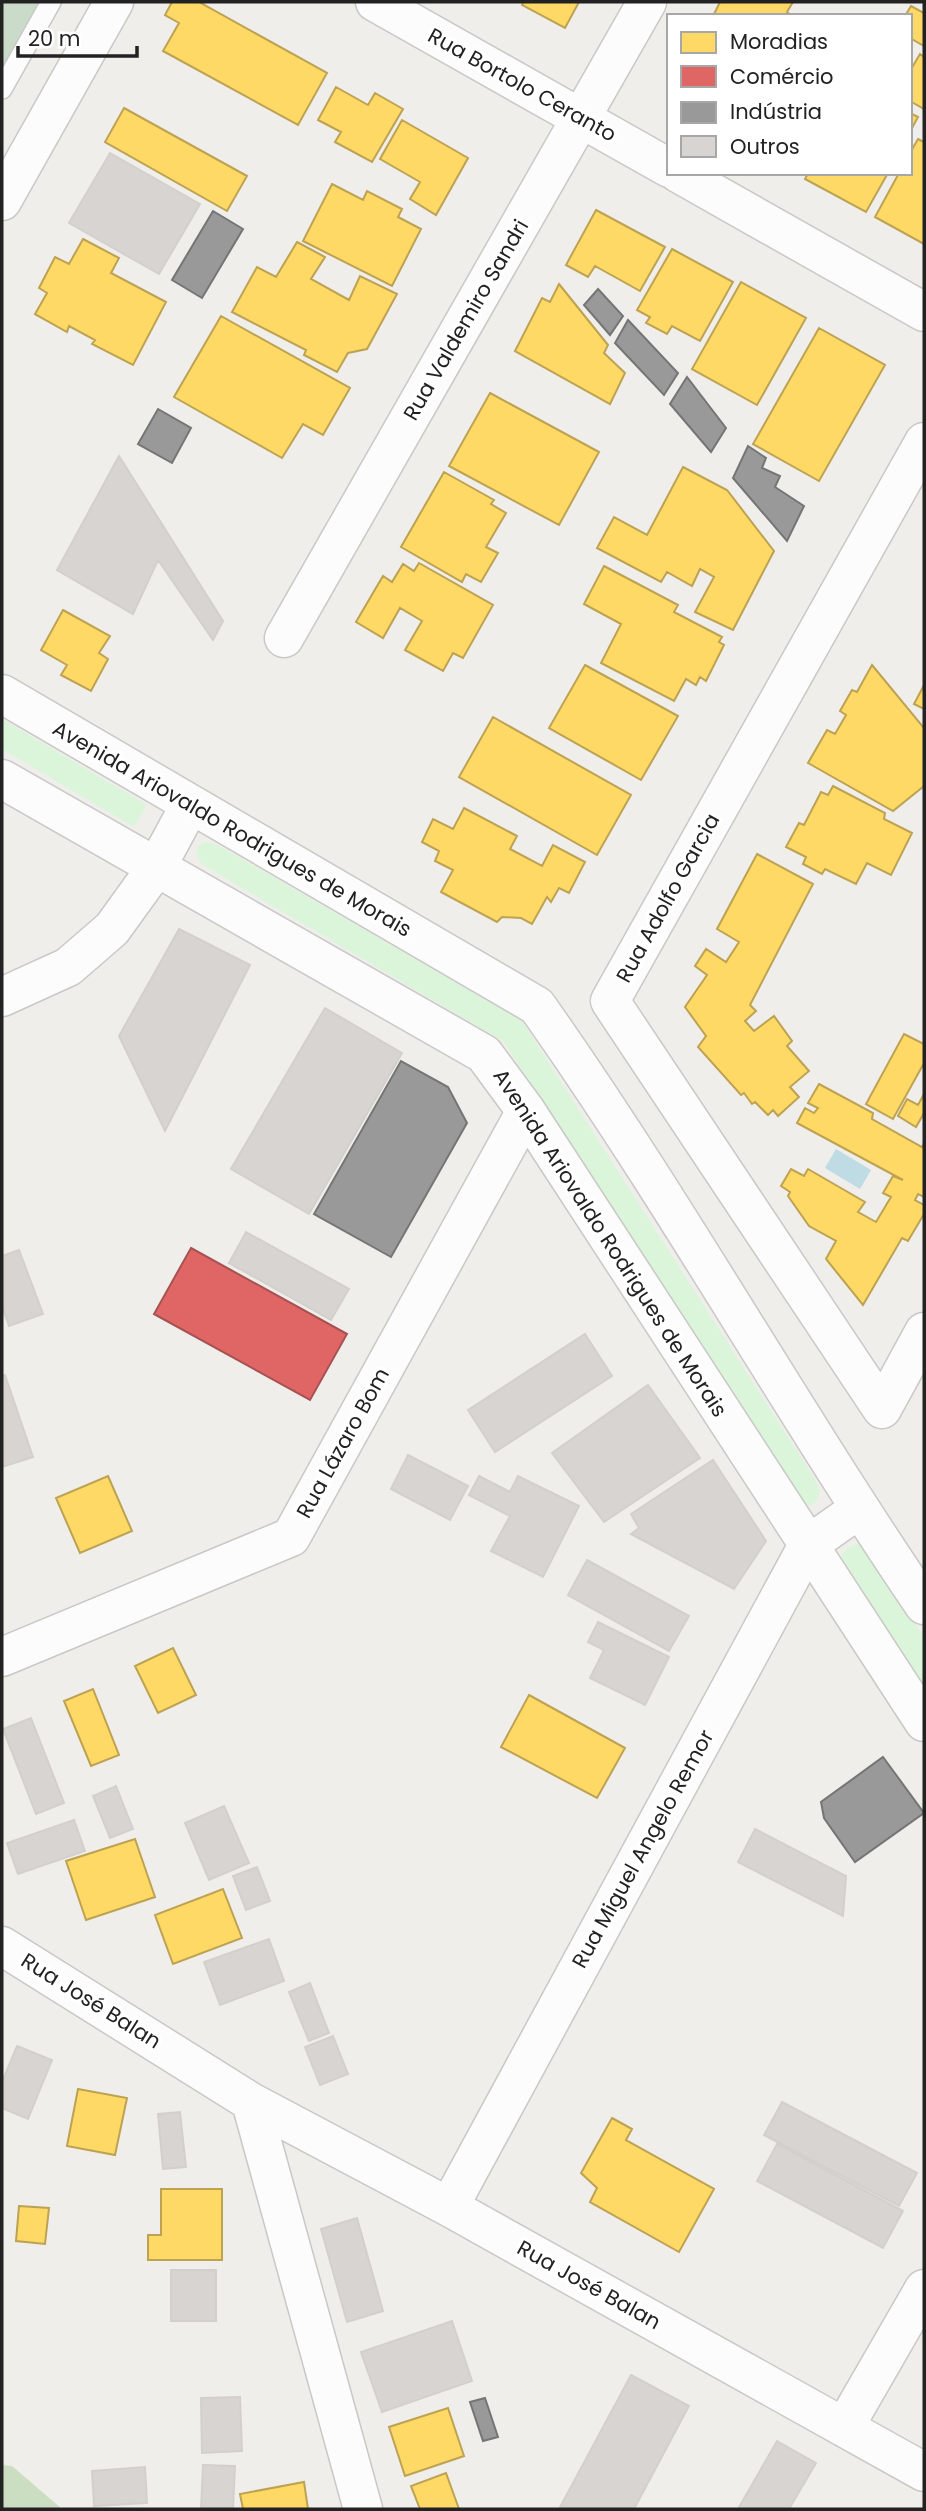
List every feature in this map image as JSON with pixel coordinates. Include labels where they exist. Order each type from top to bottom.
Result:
[{"type":"street","points":[[2,201],[114,2]]},
{"type":"street","name":"Rua Bortolo Ceranto","points":[[375,2],[667,167]]},
{"type":"street","name":"Rua Valdemiro Sandri","points":[[284,638],[647,2]]},
{"type":"street","points":[[682,175],[924,312]]},
{"type":"street","name":"Rua Adolfo Garcia","points":[[924,442],[610,1000],[882,1409],[924,1332]]},
{"type":"street","name":"Avenida Ariovaldo Rodrigues de Morais","points":[[2,694],[537,1006],[589,1080],[859,1509],[924,1605]]},
{"type":"street","name":"Avenida Ariovaldo Rodrigues de Morais","points":[[2,779],[484,1054],[526,1111],[924,1722]]},
{"type":"street","points":[[2,997],[68,967],[112,929],[156,868],[190,805]]},
{"type":"street","name":"Rua Lázaro Bom","points":[[2,1657],[291,1537],[526,1111]]},
{"type":"street","name":"Rua Miguel Angelo Remor","points":[[449,2207],[808,1545],[859,1509]]},
{"type":"street","name":"Rua José Balan","points":[[2,1946],[251,2102],[449,2207],[924,2472]]},
{"type":"street","points":[[251,2102],[363,2509]]},
{"type":"street","points":[[845,2426],[924,2289]]},
{"type":"lane","points":[[2,89],[51,2]]},
{"type":"green space","points":[[2,2],[55,2],[2,97]]},
{"type":"green space","points":[[2,719],[147,805],[134,827],[2,749]]},
{"type":"green space","points":[[206,842],[216,844],[522,1021],[814,1478],[819,1493],[811,1506],[801,1504],[503,1041],[201,863],[196,853],[199,845]]},
{"type":"green space","points":[[858,1543],[868,1549],[924,1637],[924,1689],[841,1562],[846,1549]]},
{"type":"green space","points":[[2,2465],[12,2466],[62,2509],[2,2509]]},
{"type":"water","points":[[836,1149],[871,1170],[860,1189],[825,1168]]},
{"type":"building: Moradias","points":[[172,2],[199,2],[327,73],[298,125],[163,51],[179,23],[165,15]]},
{"type":"building: Moradias","points":[[524,2],[579,2],[565,28],[522,5]]},
{"type":"building: Moradias","points":[[720,2],[793,2],[787,12],[790,14],[714,14]]},
{"type":"building: Moradias","points":[[911,6],[924,13],[924,46],[912,39],[912,14],[906,14]]},
{"type":"building: Moradias","points":[[920,54],[924,57],[924,109],[912,102],[912,68]]},
{"type":"building: Moradias","points":[[336,87],[368,105],[375,93],[403,109],[372,162],[335,142],[341,132],[318,120]]},
{"type":"building: Moradias","points":[[124,108],[247,176],[227,211],[105,142]]},
{"type":"building: Moradias","points":[[912,114],[918,117],[912,128]]},
{"type":"building: Moradias","points":[[402,120],[468,158],[436,215],[410,199],[420,182],[380,159]]},
{"type":"building: Moradias","points":[[918,139],[924,142],[924,244],[875,217],[898,175],[912,175],[912,150]]},
{"type":"building: Moradias","points":[[807,175],[887,175],[866,212],[805,179]]},
{"type":"building: Moradias","points":[[332,184],[363,200],[367,191],[402,209],[398,217],[421,229],[392,286],[303,241]]},
{"type":"building: Moradias","points":[[596,210],[665,247],[640,291],[595,266],[588,277],[566,265]]},
{"type":"building: Moradias","points":[[83,239],[119,258],[111,273],[166,302],[133,365],[92,344],[95,340],[69,326],[67,332],[35,314],[47,293],[39,288],[55,257],[69,264]]},
{"type":"building: Moradias","points":[[297,242],[325,257],[311,279],[349,300],[360,276],[397,294],[367,349],[348,353],[337,372],[304,355],[306,350],[232,312],[257,267],[276,277]]},
{"type":"building: Moradias","points":[[672,249],[733,282],[700,341],[672,326],[667,334],[646,323],[650,317],[637,310]]},
{"type":"building: Moradias","points":[[741,282],[806,318],[757,405],[692,369]]},
{"type":"building: Moradias","points":[[559,284],[608,345],[604,353],[625,373],[610,404],[515,351],[542,298],[550,302]]},
{"type":"building: Moradias","points":[[221,316],[350,388],[323,435],[303,424],[282,458],[174,397]]},
{"type":"building: Moradias","points":[[819,328],[885,365],[819,481],[753,444]]},
{"type":"building: Moradias","points":[[490,393],[599,452],[559,525],[449,466]]},
{"type":"building: Moradias","points":[[683,467],[727,490],[774,551],[733,630],[695,612],[714,577],[700,569],[692,586],[667,572],[661,582],[597,548],[614,517],[647,535]]},
{"type":"building: Moradias","points":[[444,472],[494,500],[491,504],[506,513],[486,547],[498,553],[481,582],[466,574],[462,582],[401,547]]},
{"type":"building: Moradias","points":[[419,563],[493,605],[463,658],[453,653],[443,671],[405,650],[422,621],[400,608],[383,638],[356,622],[383,576],[392,582],[403,564],[414,571]]},
{"type":"building: Moradias","points":[[604,566],[678,605],[674,612],[722,637],[719,642],[724,645],[706,681],[700,677],[696,685],[686,679],[674,701],[601,663],[621,624],[584,604]]},
{"type":"building: Moradias","points":[[63,610],[110,636],[99,653],[108,659],[91,691],[61,675],[67,665],[41,650]]},
{"type":"building: Moradias","points":[[585,665],[678,716],[641,780],[549,728]]},
{"type":"building: Moradias","points":[[872,665],[924,728],[924,786],[893,811],[808,763],[827,730],[835,734],[846,715],[840,711],[852,690],[857,692]]},
{"type":"building: Moradias","points":[[924,685],[924,709],[914,704]]},
{"type":"building: Moradias","points":[[493,717],[631,795],[597,855],[459,777]]},
{"type":"building: Moradias","points":[[833,786],[885,813],[884,819],[912,833],[891,875],[867,863],[856,884],[825,869],[822,874],[803,864],[806,857],[786,847],[799,823],[804,825],[821,792],[828,795]]},
{"type":"building: Moradias","points":[[464,808],[517,836],[510,849],[542,866],[553,845],[585,862],[569,893],[559,888],[551,902],[547,897],[532,924],[521,918],[502,917],[497,922],[441,892],[453,870],[435,861],[439,851],[422,842],[433,819],[453,829]]},
{"type":"building: Moradias","points":[[757,854],[813,884],[750,1005],[756,1011],[745,1021],[754,1031],[774,1016],[792,1041],[787,1046],[809,1071],[790,1087],[799,1097],[778,1116],[773,1110],[768,1115],[755,1102],[752,1104],[744,1093],[741,1095],[698,1047],[706,1036],[685,1007],[707,975],[695,966],[706,949],[726,962],[739,942],[717,929]]},
{"type":"building: Moradias","points":[[904,1034],[924,1044],[924,1063],[893,1119],[866,1104]]},
{"type":"building: Moradias","points":[[819,1084],[873,1113],[872,1119],[922,1147],[924,1143],[924,1197],[918,1194],[915,1200],[924,1205],[924,1214],[908,1241],[902,1238],[863,1305],[826,1259],[836,1241],[809,1226],[788,1196],[790,1192],[781,1186],[791,1169],[804,1176],[808,1169],[865,1202],[858,1212],[876,1222],[891,1197],[883,1193],[893,1176],[903,1180],[797,1123],[805,1108],[814,1113],[818,1108],[808,1103]]},
{"type":"building: Moradias","points":[[924,1094],[924,1113],[916,1127],[898,1116],[907,1099],[918,1105]]},
{"type":"building: Moradias","points":[[108,1476],[132,1531],[80,1553],[56,1498]]},
{"type":"building: Moradias","points":[[173,1648],[196,1695],[158,1713],[135,1666]]},
{"type":"building: Moradias","points":[[93,1689],[119,1755],[91,1766],[64,1701]]},
{"type":"building: Moradias","points":[[529,1695],[625,1748],[597,1798],[501,1747]]},
{"type":"building: Moradias","points":[[135,1839],[155,1897],[86,1920],[66,1861]]},
{"type":"building: Moradias","points":[[223,1889],[242,1938],[173,1964],[155,1915]]},
{"type":"building: Moradias","points":[[78,2089],[127,2098],[115,2155],[67,2146]]},
{"type":"building: Moradias","points":[[612,2118],[632,2129],[626,2140],[714,2189],[679,2252],[590,2202],[597,2188],[581,2173]]},
{"type":"building: Moradias","points":[[161,2189],[222,2189],[222,2260],[148,2260],[148,2235],[161,2235]]},
{"type":"building: Moradias","points":[[19,2206],[49,2208],[45,2244],[16,2241]]},
{"type":"building: Moradias","points":[[448,2408],[464,2456],[405,2476],[389,2427]]},
{"type":"building: Moradias","points":[[446,2473],[459,2509],[420,2509],[411,2486]]},
{"type":"building: Moradias","points":[[304,2482],[308,2509],[243,2509],[240,2494]]},
{"type":"building: Comércio","points":[[191,1248],[347,1334],[310,1400],[154,1314]]},
{"type":"building: Indústria","points":[[213,211],[243,229],[202,298],[172,280]]},
{"type":"building: Indústria","points":[[598,289],[623,316],[610,335],[584,305]]},
{"type":"building: Indústria","points":[[628,320],[678,373],[664,395],[615,343]]},
{"type":"building: Indústria","points":[[687,377],[726,428],[711,452],[670,404]]},
{"type":"building: Indústria","points":[[158,409],[191,428],[172,463],[138,444]]},
{"type":"building: Indústria","points":[[748,446],[766,458],[762,468],[780,476],[775,487],[804,506],[787,541],[733,478]]},
{"type":"building: Indústria","points":[[401,1061],[448,1087],[467,1123],[391,1257],[314,1214]]},
{"type":"building: Indústria","points":[[883,1757],[924,1813],[855,1862],[824,1818],[821,1802]]},
{"type":"building: Indústria","points":[[485,2398],[498,2437],[483,2441],[470,2402]]},
{"type":"building: Outros","points":[[110,153],[200,204],[159,274],[69,223]]},
{"type":"building: Outros","points":[[119,456],[223,621],[213,640],[158,560],[133,614],[57,570]]},
{"type":"building: Outros","points":[[179,929],[250,965],[165,1131],[119,1036]]},
{"type":"building: Outros","points":[[325,1008],[402,1053],[309,1214],[231,1169]]},
{"type":"building: Outros","points":[[246,1232],[349,1289],[331,1320],[229,1263]]},
{"type":"building: Outros","points":[[19,1250],[43,1314],[9,1326],[2,1306],[2,1256]]},
{"type":"building: Outros","points":[[585,1334],[612,1376],[495,1452],[468,1410]]},
{"type":"building: Outros","points":[[5,1375],[33,1457],[2,1467],[2,1376]]},
{"type":"building: Outros","points":[[648,1385],[700,1458],[604,1522],[552,1453]]},
{"type":"building: Outros","points":[[408,1455],[468,1486],[450,1520],[391,1489]]},
{"type":"building: Outros","points":[[713,1460],[766,1541],[734,1589],[631,1534],[639,1528],[631,1514]]},
{"type":"building: Outros","points":[[479,1476],[510,1492],[518,1476],[579,1506],[543,1577],[491,1551],[510,1516],[469,1495]]},
{"type":"building: Outros","points":[[587,1560],[689,1616],[669,1651],[568,1595]]},
{"type":"building: Outros","points":[[598,1622],[669,1657],[645,1705],[590,1678],[604,1650],[588,1642]]},
{"type":"building: Outros","points":[[31,1718],[64,1803],[36,1814],[3,1729]]},
{"type":"building: Outros","points":[[116,1786],[133,1829],[110,1838],[93,1796]]},
{"type":"building: Outros","points":[[224,1806],[249,1863],[209,1880],[185,1823]]},
{"type":"building: Outros","points":[[74,1820],[85,1851],[18,1874],[7,1843]]},
{"type":"building: Outros","points":[[755,1829],[846,1876],[843,1916],[738,1862]]},
{"type":"building: Outros","points":[[257,1867],[270,1901],[246,1910],[233,1876]]},
{"type":"building: Outros","points":[[269,1939],[284,1981],[220,2005],[204,1962]]},
{"type":"building: Outros","points":[[310,1983],[329,2033],[309,2041],[289,1992]]},
{"type":"building: Outros","points":[[333,2036],[348,2074],[320,2085],[305,2047]]},
{"type":"building: Outros","points":[[17,2046],[52,2060],[28,2119],[2,2108],[2,2082]]},
{"type":"building: Outros","points":[[782,2102],[917,2173],[899,2206],[764,2135]]},
{"type":"building: Outros","points":[[180,2112],[186,2167],[163,2169],[158,2114]]},
{"type":"building: Outros","points":[[777,2144],[903,2211],[883,2248],[757,2181]]},
{"type":"building: Outros","points":[[357,2218],[383,2311],[347,2322],[321,2229]]},
{"type":"building: Outros","points":[[171,2270],[216,2270],[216,2321],[171,2321]]},
{"type":"building: Outros","points":[[452,2321],[472,2381],[382,2412],[361,2352]]},
{"type":"building: Outros","points":[[631,2375],[689,2406],[634,2509],[559,2509]]},
{"type":"building: Outros","points":[[240,2397],[242,2451],[202,2453],[201,2398]]},
{"type":"building: Outros","points":[[777,2441],[816,2463],[789,2509],[738,2509]]},
{"type":"building: Outros","points":[[203,2465],[235,2466],[233,2509],[201,2509]]},
{"type":"building: Outros","points":[[145,2467],[147,2503],[94,2506],[92,2471]]}]
